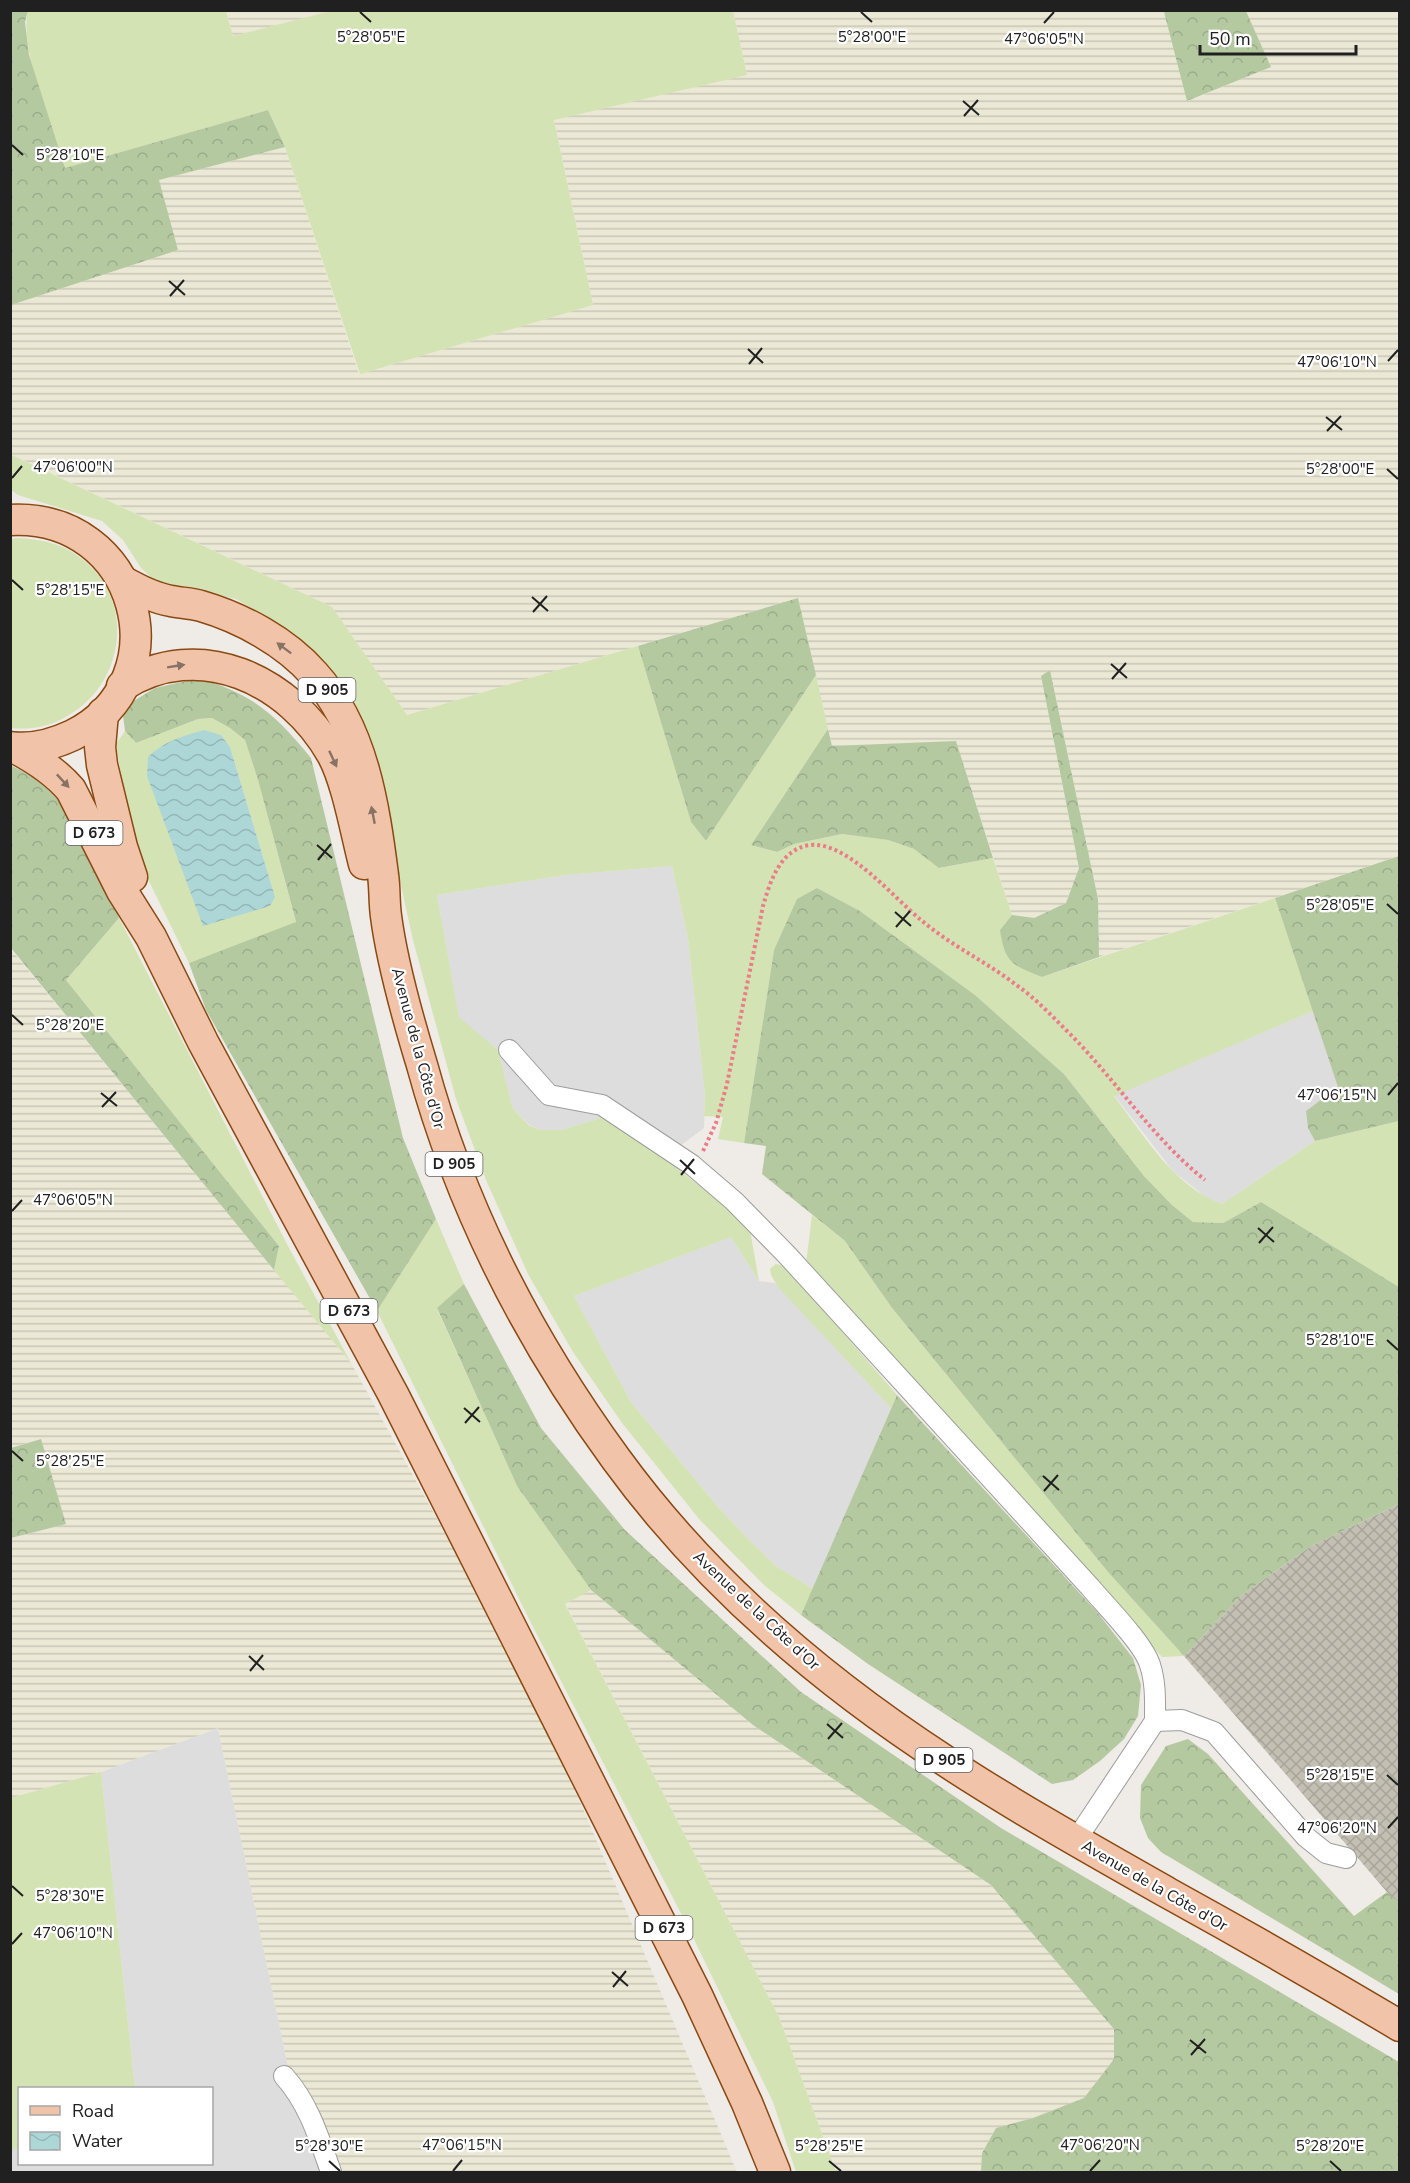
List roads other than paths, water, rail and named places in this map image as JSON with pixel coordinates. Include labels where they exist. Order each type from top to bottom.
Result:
[{"type":"main road","points":[[13,748],[48,745],[63,740],[78,733],[103,713],[122,686],[133,657],[135,627],[129,596],[123,582],[110,562],[93,544],[72,531],[50,522],[15,516]]},
{"type":"main road","name":"Avenue de la Côte d'Or","points":[[123,582],[167,601],[198,605],[233,618],[272,639],[297,657],[319,680],[345,719],[362,763],[384,880],[385,915],[422,1067],[444,1139],[466,1196],[529,1325],[571,1394],[618,1463],[671,1528],[719,1580],[814,1665],[947,1762],[1076,1840],[1400,2026]]},
{"type":"main road","name":"Avenue de la Côte d'Or","points":[[122,686],[158,669],[180,664],[204,664],[227,668],[249,676],[294,706],[332,754],[343,784],[369,884],[385,915]]},
{"type":"main road","name":"D 673","points":[[103,713],[100,747],[102,765],[122,847],[151,937]]},
{"type":"main road","name":"D 673","points":[[13,748],[45,766],[60,777],[71,790],[122,891],[151,937],[203,1042],[393,1394],[697,1995],[735,2075],[775,2172]]},
{"type":"street","points":[[509,1050],[549,1095],[602,1105],[692,1165],[734,1201],[1082,1578],[1131,1636],[1150,1663],[1155,1693],[1155,1721],[1076,1840]]},
{"type":"street","points":[[1155,1721],[1182,1720],[1214,1732],[1306,1837],[1326,1853],[1346,1858]]},
{"type":"street","points":[[284,2076],[299,2092],[331,2172]]},
{"type":"water","points":[[204,730],[221,735],[230,747],[275,897],[270,906],[203,926],[147,776],[148,757],[154,751],[174,740]]}]
